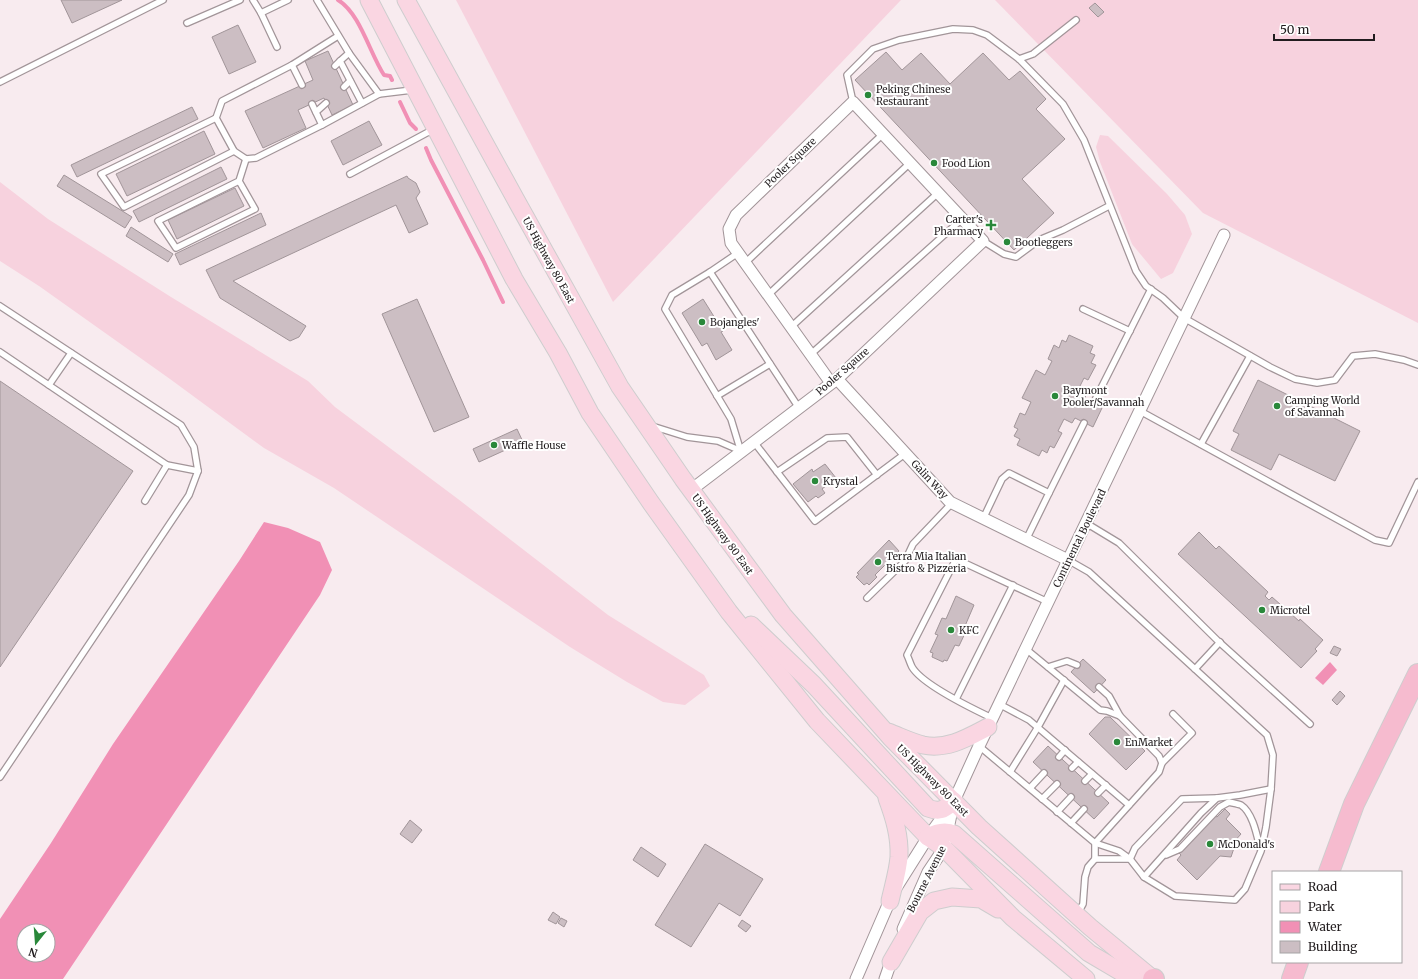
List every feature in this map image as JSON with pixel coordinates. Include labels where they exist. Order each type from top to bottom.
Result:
[{"type":"highway","points":[[1329,871],[1354,804],[1418,674]]},
{"type":"highway","points":[[1292,979],[1298,963]]},
{"type":"main road","points":[[369,0],[514,279],[558,353],[590,413],[651,503],[729,612],[817,721],[928,837],[944,848],[1013,918],[1086,979]]},
{"type":"main road","name":"US Highway 80 East","points":[[406,0],[493,160],[620,387],[691,490],[783,615],[884,730],[979,826],[1077,915],[1153,979]]},
{"type":"main road","points":[[711,587],[814,685],[928,808],[936,811],[943,810],[954,801]]},
{"type":"main road","points":[[884,730],[923,745],[943,746],[962,741],[990,723]]},
{"type":"main road","points":[[884,790],[894,818],[899,858],[890,901]]},
{"type":"main road","points":[[928,837],[937,832],[947,831],[954,834],[1089,952],[1134,979]]},
{"type":"main road","points":[[891,962],[920,912],[934,902],[952,897],[981,899],[1013,918]]},
{"type":"street","points":[[852,102],[983,241]]},
{"type":"street","name":"Pooler Square","points":[[834,381],[810,354],[738,254],[731,243],[729,228],[736,215],[852,102]]},
{"type":"street","name":"Continental Boulevard","points":[[928,837],[954,801],[1224,235]]},
{"type":"street","name":"Pooler Sqaure","points":[[691,490],[834,381],[983,241]]},
{"type":"street","name":"Galin Way","points":[[834,381],[906,453],[952,503],[1068,560]]},
{"type":"street","name":"Bourne Avenue","points":[[885,979],[904,924],[928,872],[944,848],[954,801]]},
{"type":"street","name":"Bourne Avenue","points":[[856,979],[894,891],[928,837]]},
{"type":"lane","points":[[0,82],[163,0]]},
{"type":"lane","points":[[187,23],[240,0]]},
{"type":"lane","points":[[253,0],[261,13],[277,47]]},
{"type":"lane","points":[[261,13],[288,0]]},
{"type":"lane","points":[[317,0],[349,53],[379,94]]},
{"type":"lane","points":[[1019,58],[1033,54],[1076,20]]},
{"type":"lane","points":[[852,102],[847,75],[873,50],[899,40],[953,29],[973,30],[986,35],[1019,58],[1063,104],[1084,140],[1136,272],[1146,286],[1163,298],[1184,318],[1250,356],[1295,379],[1317,383],[1335,380],[1353,356],[1375,354],[1404,360],[1418,365]]},
{"type":"lane","points":[[234,151],[124,206],[101,174],[216,118],[222,101],[292,65],[338,36]]},
{"type":"lane","points":[[335,66],[349,53]]},
{"type":"lane","points":[[340,61],[362,103]]},
{"type":"lane","points":[[292,65],[302,85]]},
{"type":"lane","points":[[344,87],[350,81]]},
{"type":"lane","points":[[216,118],[234,151],[246,159],[256,158],[379,94],[416,89]]},
{"type":"lane","points":[[316,112],[326,103]]},
{"type":"lane","points":[[312,104],[322,125]]},
{"type":"lane","points":[[350,174],[436,128]]},
{"type":"lane","points":[[745,263],[883,134]]},
{"type":"lane","points":[[239,181],[255,209],[176,248],[158,221],[239,181],[246,159]]},
{"type":"lane","points":[[768,295],[910,163]]},
{"type":"lane","points":[[791,326],[938,193]]},
{"type":"lane","points":[[983,241],[1004,254],[1016,257],[1039,240],[1063,230],[1110,206]]},
{"type":"lane","points":[[810,354],[962,218]]},
{"type":"lane","points":[[738,254],[672,295],[665,309],[731,419],[741,452]]},
{"type":"lane","points":[[710,272],[799,408]]},
{"type":"lane","points":[[1093,404],[1151,289]]},
{"type":"lane","points":[[0,306],[181,425],[194,447],[198,471],[189,495],[0,777]]},
{"type":"lane","points":[[1083,309],[1130,331]]},
{"type":"lane","points":[[0,352],[167,465],[198,471]]},
{"type":"lane","points":[[49,385],[71,353]]},
{"type":"lane","points":[[1201,444],[1250,356]]},
{"type":"lane","points":[[717,396],[770,364]]},
{"type":"lane","points":[[1140,411],[1375,540],[1389,543],[1418,482]]},
{"type":"lane","points":[[1026,540],[1084,423]]},
{"type":"lane","points":[[646,424],[687,437],[718,441],[741,452]]},
{"type":"lane","points":[[777,472],[827,438],[847,437],[877,475]]},
{"type":"lane","points":[[754,442],[815,521],[906,453]]},
{"type":"lane","points":[[145,501],[167,465]]},
{"type":"lane","points":[[983,519],[1002,479],[1005,475],[1010,473],[1049,493]]},
{"type":"lane","points":[[867,598],[906,561],[913,544],[952,503]]},
{"type":"lane","points":[[1086,523],[1119,543],[1220,642],[1310,724]]},
{"type":"lane","points":[[990,723],[974,710],[925,680],[912,668],[907,656],[956,559],[1048,602]]},
{"type":"lane","points":[[979,746],[1095,843],[1119,851],[1130,859],[1144,877],[1174,896],[1235,900],[1245,889],[1261,851],[1271,789],[1273,755],[1266,736],[1195,668],[1089,572],[1068,560]]},
{"type":"lane","points":[[956,699],[1013,585]]},
{"type":"lane","points":[[1195,668],[1220,642]]},
{"type":"lane","points":[[1026,649],[1100,710],[1120,716]]},
{"type":"lane","points":[[1048,667],[1067,661],[1077,665]]},
{"type":"lane","points":[[1010,772],[1038,727],[1064,680]]},
{"type":"lane","points":[[1099,687],[1109,696],[1120,716],[1159,756],[1162,764]]},
{"type":"lane","points":[[999,704],[1029,720],[1129,805]]},
{"type":"lane","points":[[1077,915],[1083,904],[1085,878],[1088,867],[1095,859],[1095,843],[1159,772],[1162,764],[1192,733],[1173,714]]},
{"type":"lane","points":[[1059,757],[1065,750]]},
{"type":"lane","points":[[1072,768],[1078,762]]},
{"type":"lane","points":[[1030,788],[1044,773]]},
{"type":"lane","points":[[1085,781],[1092,774]]},
{"type":"lane","points":[[1042,799],[1057,784]]},
{"type":"lane","points":[[1098,793],[1106,785]]},
{"type":"lane","points":[[1130,859],[1136,848],[1182,798],[1217,798],[1271,789]]},
{"type":"lane","points":[[1057,812],[1071,797]]},
{"type":"lane","points":[[1144,877],[1201,813],[1217,798]]},
{"type":"lane","points":[[1163,856],[1180,848],[1220,807],[1229,802],[1241,805],[1246,810],[1255,826],[1261,851]]},
{"type":"lane","points":[[1071,823],[1084,809]]},
{"type":"lane","points":[[1095,859],[1130,859]]},
{"type":"green space","points":[[456,0],[901,0],[613,302]]},
{"type":"green space","points":[[995,0],[1418,0],[1418,323],[1203,213]]},
{"type":"green space","points":[[1100,135],[1108,136],[1167,194],[1185,215],[1192,234],[1173,273],[1161,279],[1132,244],[1100,162],[1096,147]]},
{"type":"green space","points":[[0,182],[48,219],[308,381],[335,407],[458,499],[608,615],[704,675],[710,686],[685,705],[663,702],[627,682],[570,647],[334,488],[264,448],[39,286],[0,261]]},
{"type":"water","points":[[264,522],[288,528],[320,542],[332,570],[320,595],[63,979],[0,979],[0,919],[51,843],[113,744],[239,561]]},
{"type":"water","points":[[1330,662],[1337,670],[1323,685],[1315,678]]},
{"type":"building","points":[[61,0],[122,0],[72,23]]},
{"type":"building","points":[[1095,3],[1104,12],[1098,17],[1089,8]]},
{"type":"building","points":[[238,25],[256,62],[229,74],[212,37]]},
{"type":"building","points":[[328,51],[353,105],[332,115],[324,98],[298,110],[306,128],[263,148],[245,111],[313,80],[305,61]]},
{"type":"building","points":[[886,52],[902,70],[921,53],[950,84],[983,53],[1009,80],[1020,71],[1046,99],[1036,109],[1065,139],[1022,179],[1054,213],[1014,250],[855,80]]},
{"type":"building","points":[[192,107],[198,119],[77,177],[71,165]]},
{"type":"building","points":[[369,121],[382,145],[343,165],[331,141]]},
{"type":"building","points":[[204,131],[215,154],[127,196],[116,174]]},
{"type":"building","points":[[221,167],[227,179],[139,222],[133,211]]},
{"type":"building","points":[[64,175],[132,217],[125,228],[57,186]]},
{"type":"building","points":[[407,176],[416,183],[420,192],[416,198],[428,224],[409,233],[396,205],[233,281],[306,326],[299,337],[290,341],[220,298],[206,270]]},
{"type":"building","points":[[235,188],[244,206],[177,239],[168,220]]},
{"type":"building","points":[[261,213],[266,225],[180,265],[175,254]]},
{"type":"building","points":[[131,227],[173,254],[168,262],[126,236]]},
{"type":"building","points":[[417,299],[469,417],[434,432],[382,314]]},
{"type":"building","name":"Bojangles'","points":[[703,299],[723,331],[721,332],[732,350],[716,360],[707,343],[702,346],[682,313]]},
{"type":"building","name":"Baymont Pooler/Savannah","points":[[1069,335],[1093,346],[1090,353],[1095,355],[1091,363],[1096,365],[1088,380],[1084,378],[1078,390],[1087,394],[1084,399],[1102,408],[1093,427],[1075,418],[1072,423],[1064,419],[1058,431],[1062,433],[1054,448],[1050,446],[1047,453],[1042,450],[1039,456],[1017,445],[1020,439],[1014,436],[1018,429],[1014,427],[1020,413],[1025,415],[1031,402],[1022,398],[1036,370],[1045,375],[1052,361],[1048,359],[1054,345],[1059,348],[1062,340],[1066,342]]},
{"type":"building","name":"Camping World of Savannah","points":[[1258,380],[1360,431],[1335,481],[1279,454],[1271,470],[1231,450],[1239,434],[1233,431]]},
{"type":"building","points":[[0,381],[133,471],[0,667]]},
{"type":"building","points":[[517,429],[523,442],[479,462],[473,449]]},
{"type":"building","name":"Krystal","points":[[825,464],[836,478],[822,489],[825,493],[818,498],[816,496],[808,502],[793,484],[812,469],[813,472]]},
{"type":"building","name":"Microtel","points":[[1199,532],[1216,549],[1219,546],[1268,592],[1265,596],[1269,600],[1272,597],[1299,621],[1300,619],[1323,640],[1315,649],[1317,651],[1301,668],[1178,554]]},
{"type":"building","name":"Terra Mia Italian Bistro & Pizzeria","points":[[889,540],[899,551],[875,575],[877,577],[869,585],[867,583],[864,585],[856,577],[859,574],[857,573]]},
{"type":"building","name":"KFC","points":[[956,596],[974,605],[965,626],[968,627],[959,646],[955,645],[947,661],[944,660],[943,662],[932,657],[933,653],[930,652],[938,635],[935,634],[942,618],[946,619]]},
{"type":"building","points":[[1334,646],[1341,649],[1337,656],[1330,653]]},
{"type":"building","points":[[1083,659],[1106,680],[1094,693],[1071,672]]},
{"type":"building","points":[[1340,691],[1345,696],[1337,705],[1332,700]]},
{"type":"building","name":"EnMarket","points":[[1105,717],[1110,717],[1145,751],[1126,770],[1089,734]]},
{"type":"building","points":[[1048,746],[1109,803],[1094,819],[1033,762]]},
{"type":"building","name":"McDonald's","points":[[1225,809],[1230,814],[1226,819],[1241,834],[1233,843],[1235,845],[1231,857],[1220,856],[1197,880],[1177,860],[1181,855],[1178,852],[1215,816],[1217,817]]},
{"type":"building","points":[[410,820],[422,830],[412,843],[400,834]]},
{"type":"building","points":[[705,844],[763,879],[740,916],[719,903],[691,947],[655,925]]},
{"type":"building","points":[[641,847],[666,864],[658,877],[633,860]]},
{"type":"building","points":[[553,912],[560,917],[556,924],[548,920]]},
{"type":"building","points":[[561,918],[567,921],[564,927],[558,923]]},
{"type":"building","points":[[742,920],[751,926],[746,932],[738,926]]},
{"type":"waterway","points":[[338,0],[346,6],[359,24],[384,75],[390,76],[392,80]]},
{"type":"waterway","points":[[400,102],[410,123],[416,129]]},
{"type":"waterway","points":[[426,148],[503,302]]},
{"type":"place","name":"Peking Chinese Restaurant","points":[[868,95]]},
{"type":"place","name":"Food Lion","points":[[934,163]]},
{"type":"place","name":"Carter's Pharmacy","points":[[991,225]]},
{"type":"place","name":"Bootleggers","points":[[1007,242]]},
{"type":"place","name":"Bojangles'","points":[[702,322]]},
{"type":"place","name":"Baymont Pooler/Savannah","points":[[1055,396]]},
{"type":"place","name":"Camping World of Savannah","points":[[1277,406]]},
{"type":"place","name":"Waffle House","points":[[494,445]]},
{"type":"place","name":"Krystal","points":[[815,481]]},
{"type":"place","name":"Terra Mia Italian Bistro & Pizzeria","points":[[878,562]]},
{"type":"place","name":"Microtel","points":[[1262,610]]},
{"type":"place","name":"KFC","points":[[951,630]]},
{"type":"place","name":"EnMarket","points":[[1117,742]]},
{"type":"place","name":"McDonald's","points":[[1210,844]]}]
